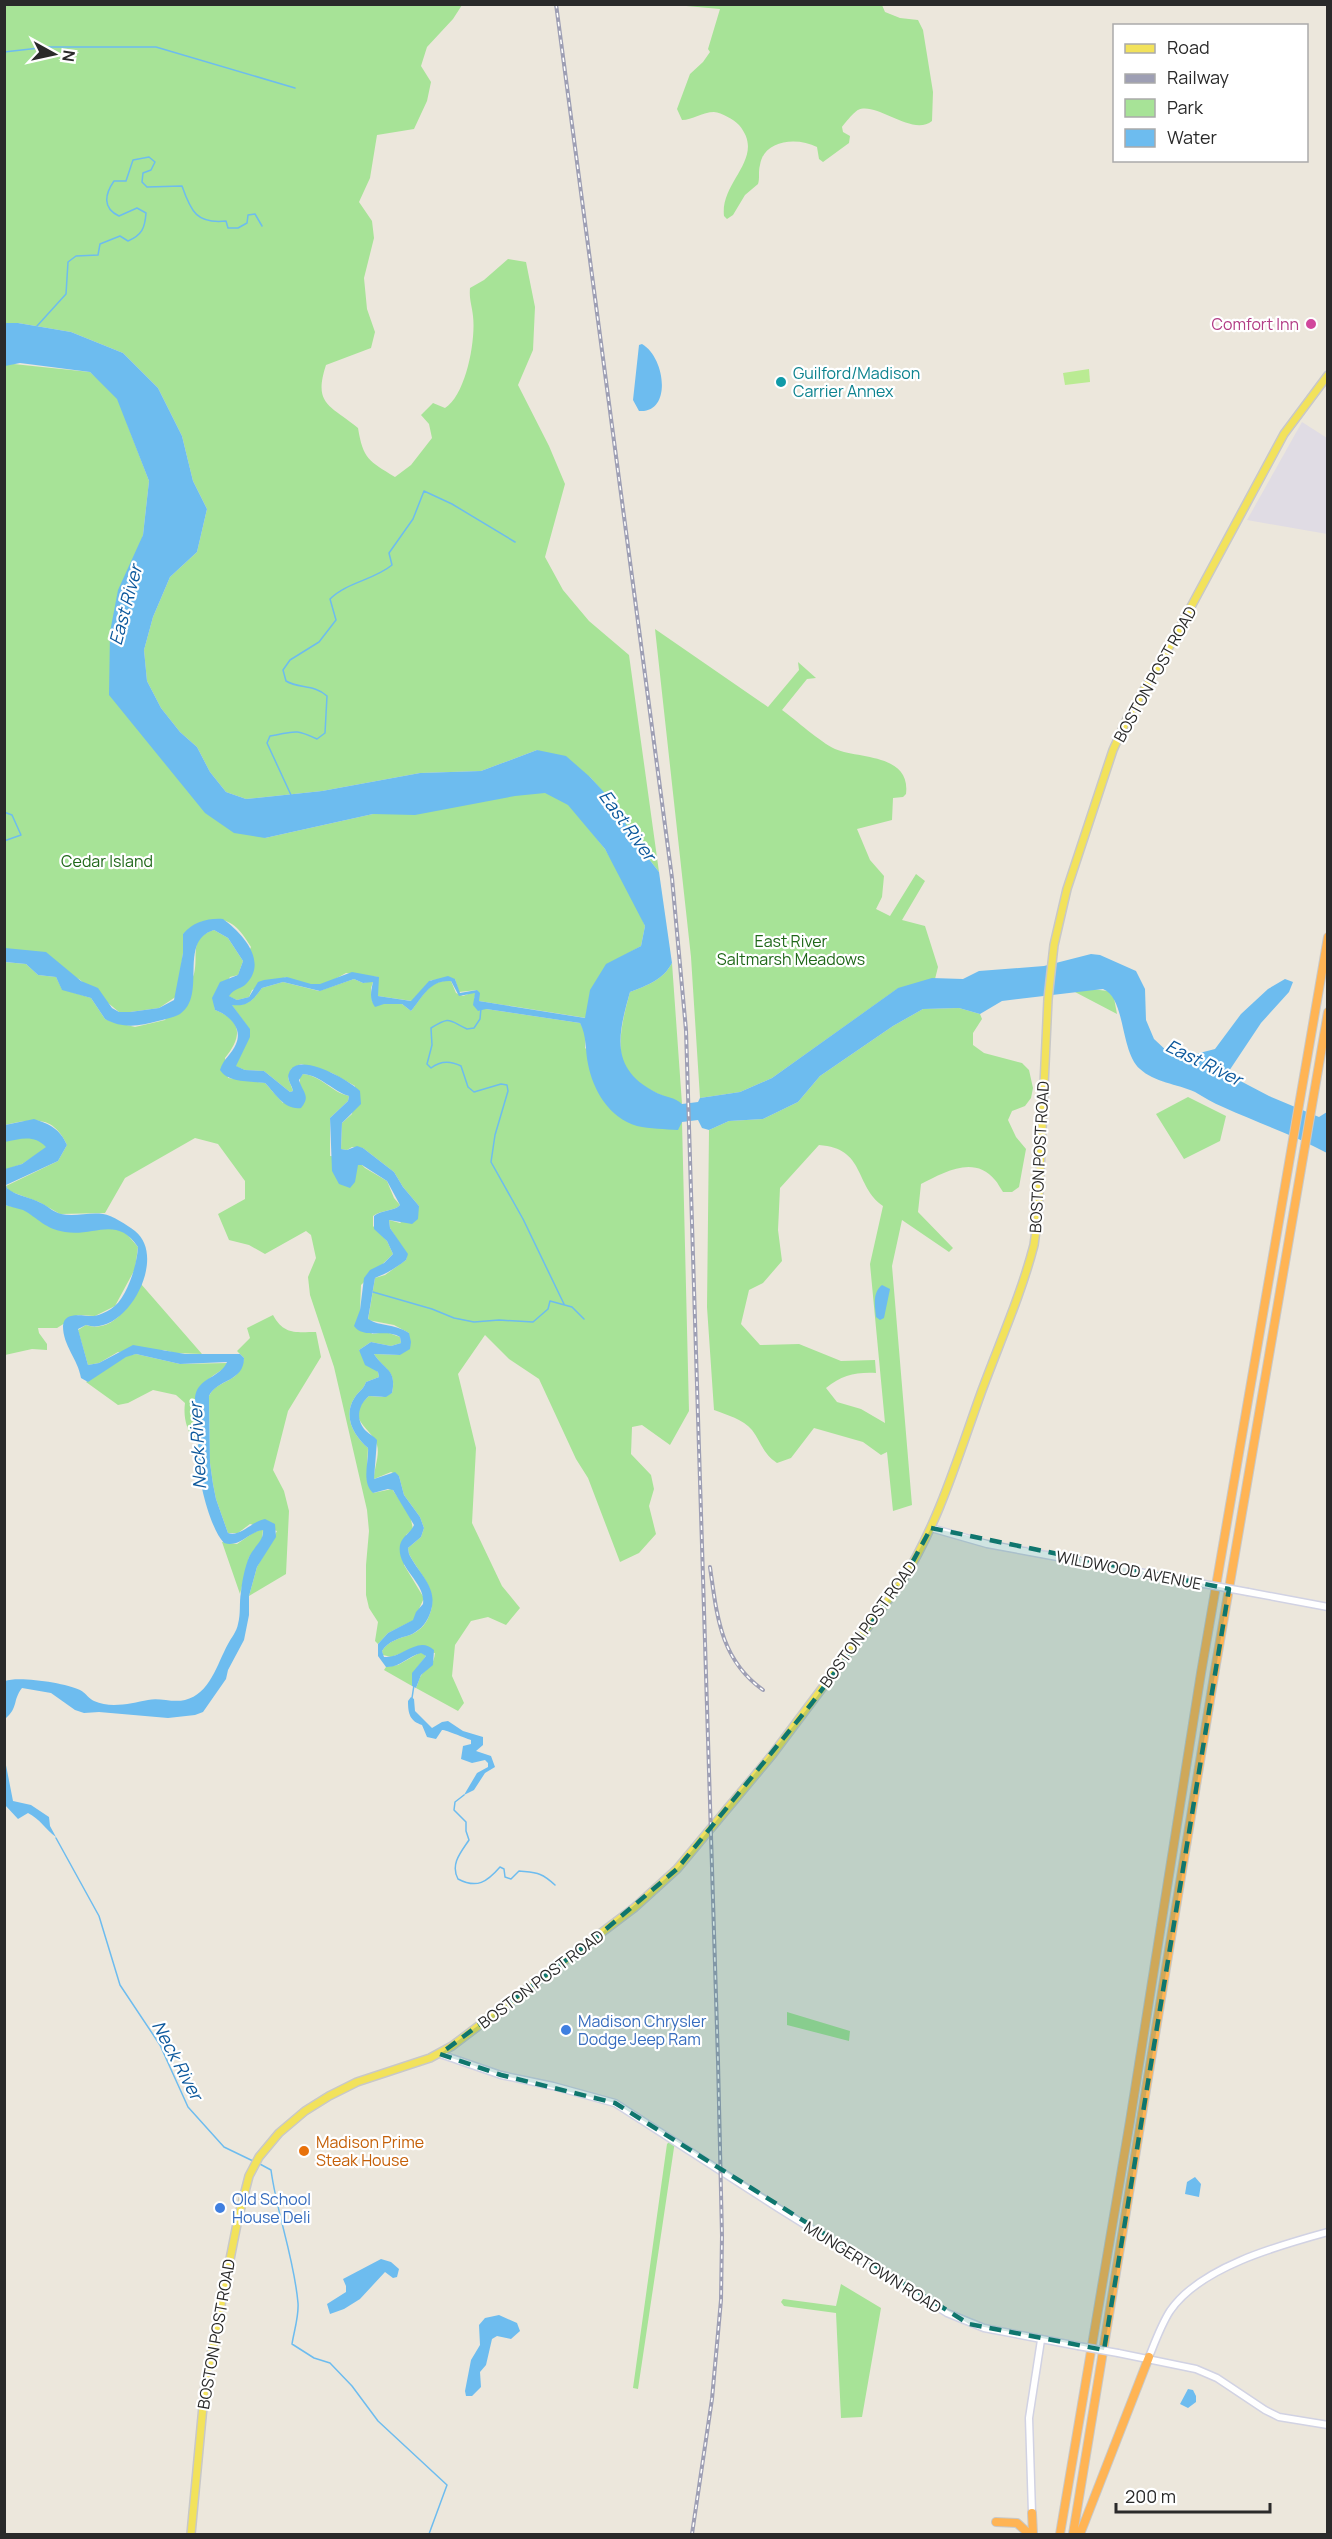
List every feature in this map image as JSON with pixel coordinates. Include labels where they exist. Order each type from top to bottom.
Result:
[{"type":"highway","points":[[1060,2535],[1132,2109],[1201,1673],[1327,941]]},
{"type":"highway","points":[[1073,2535],[1215,1670],[1328,1012]]},
{"type":"highway","points":[[1080,2535],[1149,2357]]},
{"type":"highway","points":[[1031,2535],[1032,2513]]},
{"type":"highway","points":[[996,2522],[1017,2523],[1031,2535]]},
{"type":"main road","name":"BOSTON POST ROAD","points":[[190,2535],[205,2385],[237,2220],[249,2176],[256,2162],[286,2126],[328,2096],[357,2082],[440,2054],[634,1908],[677,1869],[779,1747],[901,1583],[931,1528],[1034,1245],[1038,1210],[1048,999],[1057,930],[1067,889],[1120,733],[1172,642],[1284,434],[1328,375]]},
{"type":"street","name":"WILDWOOD AVENUE","points":[[931,1528],[987,1544],[1328,1607]]},
{"type":"street","name":"MUNGERTOWN ROAD","points":[[440,2054],[502,2075],[615,2103],[946,2313],[984,2328],[1185,2365],[1218,2378],[1279,2417],[1328,2425]]},
{"type":"street","points":[[1149,2357],[1169,2312],[1195,2285],[1242,2262],[1328,2232]]},
{"type":"street","points":[[1032,2513],[1029,2418],[1041,2340]]},
{"type":"highlighted area","points":[[931,1528],[1229,1589],[1104,2350],[969,2324],[615,2103],[501,2075],[440,2054],[593,1940],[677,1869],[812,1703],[901,1583]]},
{"type":"shaded area","points":[[1302,422],[1327,438],[1327,534],[1247,520]]},
{"type":"green space","points":[[4,5],[462,5],[453,19],[427,47],[421,66],[431,82],[427,101],[414,129],[377,135],[370,178],[359,202],[372,221],[374,238],[364,278],[367,309],[375,332],[371,348],[326,365],[322,378],[323,396],[332,409],[358,428],[365,453],[373,463],[395,477],[411,465],[432,438],[429,424],[421,415],[433,403],[445,408],[459,392],[464,380],[474,326],[470,288],[484,280],[508,259],[526,262],[535,307],[533,350],[518,385],[549,446],[565,484],[545,557],[563,590],[589,621],[629,655],[659,872],[635,841],[614,804],[590,777],[537,750],[481,771],[420,773],[322,791],[246,799],[226,792],[210,772],[197,747],[180,732],[161,708],[147,681],[144,650],[153,617],[170,577],[197,552],[207,509],[193,481],[182,436],[158,388],[123,353],[71,332],[5,323]]},
{"type":"green space","points":[[675,5],[882,5],[885,12],[900,18],[918,20],[923,30],[933,92],[932,121],[924,125],[915,125],[874,110],[858,110],[842,127],[843,132],[850,136],[849,143],[823,162],[819,159],[817,147],[809,144],[792,141],[775,145],[763,156],[759,168],[758,184],[745,195],[733,215],[727,219],[724,216],[725,203],[746,159],[748,148],[746,137],[739,125],[724,115],[710,112],[682,120],[677,109],[690,74],[710,52],[708,49],[720,9]]},
{"type":"green space","name":"Cedar Island","points":[[4,363],[90,372],[121,400],[128,426],[149,481],[143,535],[110,670],[265,838],[373,814],[386,814],[540,785],[559,791],[605,849],[631,893],[645,926],[641,946],[625,955],[586,1018],[479,1001],[477,990],[459,992],[455,979],[431,980],[412,1001],[378,996],[378,977],[346,973],[326,984],[307,985],[286,977],[252,990],[249,997],[237,1000],[228,996],[251,947],[236,927],[221,920],[204,923],[183,934],[183,953],[177,996],[159,1008],[119,1012],[79,979],[5,954]]},
{"type":"green space","points":[[1089,369],[1090,382],[1065,385],[1063,373]]},
{"type":"green space","name":"East River Saltmarsh Meadows","points":[[655,629],[768,707],[799,670],[798,662],[816,678],[807,679],[782,710],[829,746],[881,760],[892,764],[900,771],[905,781],[906,794],[903,797],[893,798],[892,820],[857,829],[870,860],[884,876],[882,897],[876,909],[890,916],[916,874],[925,881],[902,920],[925,926],[938,967],[935,979],[897,989],[772,1078],[740,1092],[700,1098],[691,957]]},
{"type":"green space","points":[[214,930],[228,938],[243,961],[238,975],[230,977],[214,1002],[215,1010],[231,1019],[237,1030],[235,1043],[225,1058],[228,1078],[265,1083],[283,1103],[300,1084],[300,1077],[303,1074],[310,1075],[349,1096],[348,1101],[330,1118],[330,1156],[355,1158],[365,1168],[387,1181],[394,1198],[400,1205],[373,1216],[373,1226],[387,1241],[393,1254],[361,1285],[360,1310],[372,1334],[386,1332],[400,1337],[401,1343],[391,1346],[371,1342],[359,1350],[378,1372],[379,1377],[366,1382],[355,1397],[351,1404],[350,1418],[354,1432],[368,1448],[367,1466],[373,1493],[392,1489],[410,1515],[413,1529],[406,1535],[404,1565],[424,1598],[414,1620],[388,1633],[378,1644],[375,1641],[378,1622],[369,1608],[366,1595],[369,1531],[367,1510],[334,1367],[310,1295],[308,1277],[316,1258],[311,1235],[306,1231],[265,1254],[249,1245],[229,1240],[218,1214],[245,1199],[245,1181],[218,1144],[195,1138],[125,1178],[105,1213],[60,1214],[39,1202],[9,1191],[6,1186],[58,1161],[67,1145],[55,1128],[48,1123],[24,1121],[5,1125],[4,962],[26,964],[38,975],[56,977],[62,989],[91,998],[105,1019],[135,1027],[165,1020],[192,980],[198,942],[206,933]]},
{"type":"green space","points":[[672,963],[682,1104],[637,1082],[626,1069],[621,1047],[622,1024],[630,992],[660,978]]},
{"type":"green space","points":[[354,979],[363,983],[373,982],[372,1002],[402,1004],[411,1011],[432,986],[443,981],[451,981],[456,993],[463,996],[476,993],[474,999],[486,1009],[580,1023],[586,1034],[585,1048],[682,1122],[689,1411],[670,1445],[642,1425],[632,1427],[631,1454],[651,1475],[654,1489],[649,1506],[656,1534],[639,1553],[620,1562],[588,1478],[576,1459],[539,1379],[509,1359],[485,1335],[458,1374],[476,1448],[472,1523],[502,1586],[520,1608],[506,1625],[488,1617],[471,1621],[455,1645],[452,1676],[464,1703],[458,1711],[416,1688],[421,1676],[432,1663],[435,1653],[410,1650],[391,1657],[383,1655],[382,1651],[394,1640],[413,1634],[424,1625],[432,1607],[432,1599],[427,1583],[409,1554],[408,1548],[421,1537],[424,1528],[420,1517],[404,1495],[399,1476],[391,1472],[374,1479],[377,1445],[361,1423],[358,1411],[369,1396],[382,1397],[392,1393],[391,1375],[374,1354],[400,1355],[409,1333],[394,1325],[368,1320],[375,1278],[385,1275],[406,1260],[407,1255],[390,1228],[389,1220],[400,1223],[419,1206],[394,1172],[363,1148],[341,1149],[342,1123],[352,1114],[355,1086],[332,1073],[301,1064],[291,1069],[288,1078],[293,1091],[290,1092],[264,1071],[245,1070],[235,1066],[250,1030],[231,1004],[246,1004],[262,988],[283,982],[319,991]]},
{"type":"green space","points":[[1091,989],[1108,991],[1114,998],[1117,1014],[1075,992]]},
{"type":"green space","points":[[959,1008],[980,1014],[982,1019],[973,1033],[973,1045],[984,1053],[1022,1063],[1029,1070],[1033,1088],[1031,1098],[1025,1106],[1012,1111],[1008,1120],[1016,1137],[1026,1149],[1019,1187],[1012,1192],[1003,1192],[987,1172],[968,1167],[949,1171],[921,1184],[918,1212],[953,1248],[949,1252],[902,1220],[892,1266],[912,1505],[893,1511],[887,1452],[881,1455],[863,1442],[814,1428],[791,1458],[777,1463],[765,1452],[748,1426],[714,1410],[707,1307],[709,1130],[729,1121],[763,1119],[798,1102],[820,1076],[893,1026],[923,1009]],"holes":[[[819,1145],[845,1153],[852,1160],[867,1188],[883,1206],[870,1264],[885,1423],[861,1409],[837,1402],[826,1388],[849,1375],[876,1373],[875,1360],[841,1361],[799,1344],[760,1345],[741,1324],[749,1290],[763,1283],[782,1261],[778,1230],[780,1188]]]},
{"type":"green space","points":[[1188,1097],[1226,1116],[1220,1141],[1184,1159],[1156,1114]]},
{"type":"green space","points":[[26,1132],[50,1146],[22,1164],[5,1170],[4,1137]]},
{"type":"green space","points":[[4,1205],[113,1226],[125,1232],[138,1247],[135,1269],[115,1306],[95,1316],[78,1315],[57,1328],[38,1328],[47,1344],[47,1350],[32,1349],[5,1355]]},
{"type":"green space","points":[[141,1284],[202,1354],[175,1353],[164,1350],[118,1352],[99,1363],[88,1365],[78,1330],[86,1325],[96,1327],[113,1321],[126,1308]]},
{"type":"green space","points":[[273,1315],[281,1326],[291,1331],[316,1332],[321,1357],[288,1411],[273,1470],[284,1491],[289,1511],[286,1574],[249,1596],[257,1567],[277,1531],[250,1524],[238,1533],[228,1533],[216,1499],[210,1463],[209,1396],[218,1386],[234,1377],[242,1367],[244,1358],[237,1351],[250,1338],[247,1328]]},
{"type":"green space","points":[[136,1354],[180,1364],[228,1363],[199,1390],[196,1403],[201,1434],[194,1442],[186,1423],[185,1403],[176,1395],[153,1390],[128,1403],[118,1405],[86,1382],[126,1356]]},
{"type":"green space","points":[[263,1529],[262,1540],[249,1557],[240,1594],[222,1542],[237,1544]]},
{"type":"green space","points":[[421,1652],[426,1656],[416,1669],[412,1686],[384,1670],[386,1667],[398,1665]]},
{"type":"green space","points":[[787,2012],[850,2031],[849,2041],[787,2025]]},
{"type":"green space","points":[[675,2141],[638,2389],[633,2388],[667,2144]]},
{"type":"green space","points":[[841,2284],[881,2308],[862,2417],[841,2418],[836,2313],[784,2306],[781,2302],[783,2299],[836,2306]]},
{"type":"water","name":"East River","points":[[4,323],[18,323],[71,332],[123,353],[158,388],[182,436],[193,481],[207,509],[197,552],[170,577],[153,617],[144,650],[147,681],[161,708],[180,732],[197,747],[210,772],[226,792],[246,799],[322,791],[420,773],[481,771],[537,750],[566,756],[615,804],[635,841],[659,872],[672,963],[660,978],[630,992],[622,1023],[621,1050],[624,1062],[642,1084],[682,1104],[698,1102],[700,1098],[740,1092],[772,1078],[898,988],[932,978],[963,979],[979,971],[1044,966],[1091,954],[1100,955],[1136,971],[1145,989],[1146,1020],[1154,1039],[1169,1053],[1188,1056],[1215,1049],[1241,1014],[1268,989],[1285,979],[1293,982],[1289,992],[1261,1023],[1227,1074],[1269,1096],[1319,1117],[1327,1112],[1327,1153],[1195,1092],[1159,1080],[1140,1069],[1129,1051],[1116,1003],[1103,989],[1002,1001],[980,1014],[959,1008],[923,1009],[893,1026],[820,1076],[798,1102],[763,1119],[729,1121],[709,1130],[702,1128],[698,1120],[682,1122],[678,1130],[637,1126],[618,1117],[604,1102],[594,1084],[580,1023],[486,1009],[478,1011],[473,1005],[475,993],[459,996],[451,981],[443,981],[432,986],[411,1011],[402,1004],[384,1004],[375,1007],[371,998],[373,982],[363,983],[354,979],[320,991],[283,982],[262,988],[246,1004],[232,1005],[250,1029],[250,1037],[236,1066],[245,1070],[264,1071],[290,1092],[293,1091],[288,1075],[294,1067],[302,1065],[323,1069],[354,1086],[360,1091],[361,1104],[342,1123],[341,1149],[347,1150],[357,1146],[363,1148],[394,1172],[419,1206],[418,1219],[412,1224],[389,1220],[390,1228],[408,1254],[402,1263],[375,1278],[368,1319],[409,1333],[410,1349],[400,1355],[374,1354],[393,1379],[392,1393],[386,1397],[369,1396],[362,1404],[359,1413],[363,1427],[377,1440],[374,1479],[395,1472],[399,1476],[404,1495],[420,1517],[424,1528],[421,1537],[408,1548],[409,1554],[431,1590],[432,1606],[429,1616],[419,1630],[391,1642],[382,1651],[384,1657],[391,1657],[422,1645],[434,1650],[433,1665],[421,1675],[416,1688],[412,1686],[412,1673],[426,1656],[421,1653],[396,1666],[386,1667],[378,1656],[378,1644],[388,1633],[413,1620],[423,1604],[420,1589],[402,1561],[400,1553],[401,1542],[414,1525],[393,1490],[373,1493],[369,1488],[366,1477],[368,1448],[354,1432],[350,1418],[351,1404],[355,1397],[366,1382],[379,1377],[378,1372],[365,1365],[359,1350],[371,1342],[391,1346],[401,1343],[400,1337],[388,1333],[363,1332],[354,1326],[360,1310],[364,1278],[370,1270],[384,1263],[393,1254],[387,1241],[374,1229],[374,1216],[400,1205],[387,1181],[362,1165],[358,1165],[355,1182],[350,1188],[339,1184],[332,1171],[330,1118],[348,1101],[349,1096],[310,1075],[303,1074],[299,1080],[306,1097],[301,1108],[295,1108],[285,1104],[265,1083],[234,1079],[220,1070],[236,1044],[238,1033],[230,1019],[215,1010],[212,998],[220,982],[238,975],[243,961],[228,938],[214,930],[203,936],[197,945],[194,956],[192,994],[188,1005],[175,1016],[138,1025],[118,1024],[105,1019],[91,998],[62,990],[56,977],[38,975],[26,964],[5,962],[5,948],[46,952],[81,981],[98,988],[112,1008],[119,1012],[130,1012],[159,1008],[174,1000],[183,953],[183,934],[191,926],[201,922],[223,919],[250,947],[255,965],[253,974],[247,983],[229,996],[237,1000],[249,997],[258,982],[264,980],[287,977],[311,984],[320,984],[352,972],[379,977],[378,996],[411,1001],[429,981],[448,976],[455,979],[460,993],[477,990],[480,993],[479,1001],[585,1018],[590,990],[606,964],[641,946],[645,926],[605,849],[568,805],[545,793],[515,796],[415,815],[373,814],[265,838],[234,833],[205,813],[109,695],[110,632],[118,590],[143,535],[149,481],[117,399],[90,372],[20,363],[5,366]]},
{"type":"water","points":[[642,344],[656,361],[662,384],[657,404],[650,410],[639,411],[633,400],[639,345]]},
{"type":"water","points":[[34,1119],[54,1128],[67,1145],[58,1161],[6,1185],[7,1188],[61,1214],[111,1216],[135,1231],[144,1243],[147,1259],[145,1276],[128,1308],[115,1320],[101,1326],[86,1325],[78,1329],[88,1365],[99,1363],[133,1345],[185,1354],[240,1354],[244,1358],[240,1372],[218,1386],[209,1396],[210,1463],[213,1484],[228,1533],[237,1533],[265,1519],[275,1524],[276,1537],[257,1567],[249,1596],[249,1615],[244,1640],[228,1670],[226,1679],[203,1712],[195,1715],[168,1718],[99,1712],[84,1713],[75,1710],[51,1693],[22,1688],[12,1711],[5,1719],[5,1681],[12,1680],[42,1681],[64,1685],[80,1690],[94,1701],[107,1705],[121,1705],[152,1699],[180,1701],[194,1697],[201,1692],[212,1677],[236,1629],[245,1570],[249,1557],[263,1534],[263,1530],[258,1531],[239,1542],[224,1543],[209,1514],[202,1488],[197,1455],[201,1426],[195,1398],[200,1386],[221,1370],[227,1362],[180,1364],[136,1354],[126,1357],[88,1382],[81,1378],[65,1340],[64,1321],[76,1315],[98,1315],[117,1304],[130,1281],[138,1247],[130,1237],[122,1232],[104,1229],[76,1233],[58,1231],[23,1210],[5,1205],[5,1169],[22,1164],[46,1147],[32,1139],[5,1142],[5,1125]]},
{"type":"water","points":[[882,1285],[890,1289],[884,1318],[880,1320],[876,1317],[875,1300]]},
{"type":"water","points":[[411,1697],[414,1699],[415,1711],[432,1728],[448,1721],[463,1731],[483,1737],[483,1745],[476,1751],[491,1756],[495,1767],[485,1773],[474,1790],[464,1795],[477,1773],[488,1767],[488,1763],[485,1760],[472,1763],[461,1759],[463,1746],[471,1744],[471,1740],[442,1730],[436,1739],[427,1737],[422,1725],[410,1716],[408,1701]]},
{"type":"water","points":[[4,1755],[13,1801],[31,1805],[49,1817],[50,1826],[56,1837],[32,1815],[28,1813],[18,1819],[5,1805]]},
{"type":"water","points":[[1195,2177],[1201,2184],[1199,2197],[1185,2194],[1187,2182]]},
{"type":"water","points":[[381,2259],[391,2262],[399,2269],[397,2277],[393,2278],[385,2272],[360,2299],[330,2314],[327,2304],[346,2292],[343,2279]]},
{"type":"water","points":[[499,2315],[517,2323],[520,2331],[511,2339],[497,2336],[492,2339],[486,2365],[480,2372],[481,2387],[472,2396],[466,2396],[471,2360],[480,2345],[479,2325],[485,2318]]},
{"type":"water","points":[[1188,2389],[1193,2390],[1196,2402],[1188,2408],[1180,2404]]},
{"type":"waterway","points":[[4,52],[48,47],[156,47],[295,88]]},
{"type":"waterway","points":[[37,326],[66,294],[68,262],[76,256],[98,255],[100,244],[120,236],[128,241],[142,230],[146,213],[137,208],[119,216],[110,209],[107,200],[114,181],[126,181],[133,160],[149,157],[155,162],[151,170],[143,173],[142,182],[147,187],[182,186],[192,209],[202,218],[226,221],[228,228],[238,228],[247,223],[248,215],[255,214],[262,226]]},
{"type":"waterway","points":[[291,795],[267,743],[270,736],[290,732],[303,733],[317,739],[325,733],[327,696],[312,688],[286,681],[283,670],[290,660],[319,642],[336,620],[330,599],[344,589],[392,565],[389,553],[413,519],[424,491],[452,504],[515,542]]},
{"type":"waterway","points":[[4,812],[12,815],[21,835],[4,841]]},
{"type":"waterway","points":[[481,1008],[480,1019],[474,1028],[467,1029],[449,1021],[431,1028],[432,1045],[427,1064],[431,1068],[446,1062],[461,1066],[468,1087],[474,1092],[501,1084],[507,1085],[508,1091],[495,1135],[491,1162],[523,1219],[564,1304]]},
{"type":"waterway","points":[[373,1292],[432,1309],[454,1318],[474,1322],[499,1320],[533,1322],[548,1309],[550,1301],[572,1307],[584,1319]]},
{"type":"waterway","points":[[412,1698],[414,1685]]},
{"type":"waterway","points":[[464,1795],[455,1802],[454,1810],[466,1822],[469,1840],[456,1863],[458,1879],[476,1884],[491,1877],[500,1867],[504,1869],[505,1877],[511,1879],[519,1871],[530,1872],[542,1875],[555,1885]]},
{"type":"waterway","name":"Neck River","points":[[56,1838],[99,1916],[120,1985],[160,2045],[188,2107],[224,2147],[253,2161]]},
{"type":"waterway","name":"Neck River","points":[[258,2163],[271,2170],[293,2269],[298,2308],[292,2344],[314,2358],[330,2363],[352,2386],[378,2421],[447,2485],[429,2534]]},
{"type":"railway","points":[[556,4],[672,878],[686,1030],[722,2236],[721,2300],[712,2399],[692,2534]]},
{"type":"railway","points":[[710,1567],[715,1603],[729,1650],[749,1678],[763,1690]]},
{"type":"place","name":"Comfort Inn","points":[[1311,324]]},
{"type":"place","name":"Guilford/Madison Carrier Annex","points":[[781,382]]},
{"type":"place","name":"Madison Chrysler Dodge Jeep Ram","points":[[566,2030]]},
{"type":"place","name":"Madison Prime Steak House","points":[[304,2151]]},
{"type":"place","name":"Old School House Deli","points":[[220,2208]]}]
